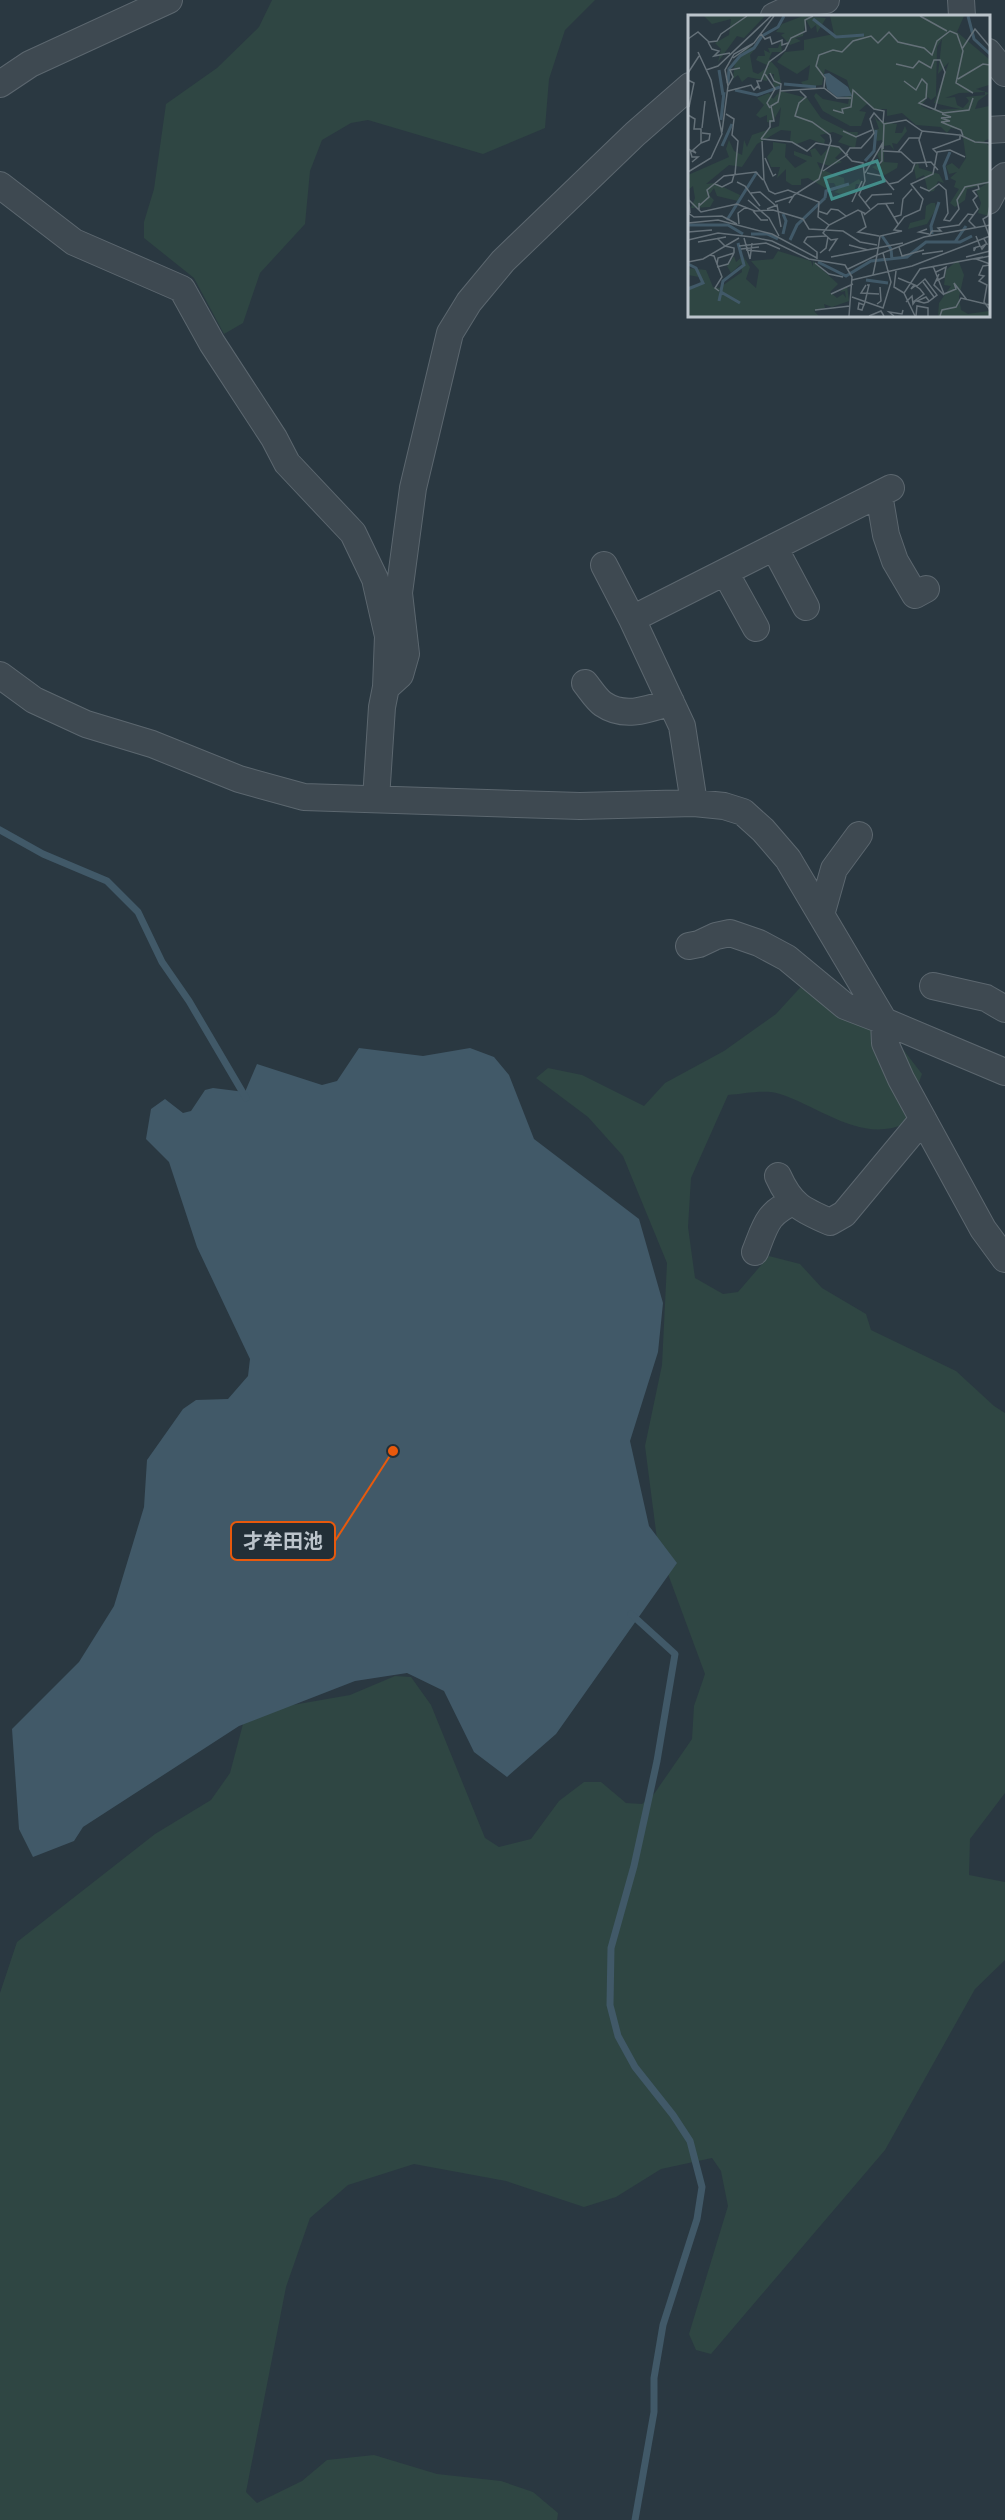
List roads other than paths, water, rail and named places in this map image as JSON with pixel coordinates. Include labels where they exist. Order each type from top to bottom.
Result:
[{"type":"street","points":[[0,84],[30,64],[169,0]]},
{"type":"street","points":[[776,15],[805,2],[825,0]]},
{"type":"street","points":[[961,0],[962,15]]},
{"type":"street","points":[[990,54],[1005,72]]},
{"type":"street","points":[[386,687],[400,675],[406,654],[399,593],[413,488],[450,333],[469,302],[503,261],[635,134],[688,88]]},
{"type":"street","points":[[990,197],[998,182],[1005,176]]},
{"type":"street","points":[[0,185],[74,242],[182,289],[212,344],[274,438],[287,463],[353,533],[375,579],[388,636],[376,799]]},
{"type":"street","points":[[632,619],[885,491],[886,535],[896,561],[915,595],[926,589]]},
{"type":"street","points":[[774,547],[806,608]]},
{"type":"street","points":[[604,565],[682,726],[694,803]]},
{"type":"street","points":[[725,572],[756,628]]},
{"type":"street","points":[[0,675],[34,700],[86,724],[152,744],[239,779],[304,797],[580,806],[694,803],[724,806],[742,812],[763,830],[788,859],[884,1021],[885,1042],[923,1119],[983,1229],[1005,1259]]},
{"type":"street","points":[[585,683],[602,704],[621,712],[642,711],[671,702]]},
{"type":"street","points":[[821,915],[834,869],[859,835]]},
{"type":"street","points":[[689,946],[730,933],[759,943],[787,958],[845,1006],[1005,1072]]},
{"type":"street","points":[[933,987],[986,998],[1005,1009]]},
{"type":"street","points":[[778,1176],[787,1195],[794,1202],[806,1211],[830,1222],[844,1214],[923,1119]]},
{"type":"street","points":[[755,1252],[766,1223],[777,1208],[794,1202]]},
{"type":"water","points":[[359,1048],[423,1056],[470,1048],[494,1057],[509,1075],[534,1139],[639,1219],[663,1303],[658,1352],[630,1441],[649,1526],[677,1563],[556,1734],[507,1777],[474,1752],[444,1691],[407,1673],[355,1681],[239,1726],[83,1827],[74,1841],[33,1857],[19,1829],[12,1729],[79,1662],[114,1606],[144,1507],[147,1460],[183,1409],[196,1400],[228,1399],[248,1376],[250,1359],[197,1247],[169,1162],[146,1139],[151,1109],[165,1099],[183,1113],[191,1111],[205,1090],[213,1088],[245,1092],[257,1064],[322,1085],[337,1081]]},
{"type":"waterway","points":[[0,830],[43,854],[107,881],[138,912],[162,962],[189,1001],[246,1098]]},
{"type":"waterway","points":[[631,1614],[675,1654],[657,1761],[634,1866],[611,1948],[610,2005],[618,2036],[635,2067],[673,2115],[690,2141],[702,2187],[697,2219],[663,2325],[654,2378],[654,2412],[635,2520]]},
{"type":"place","name":"才牟田池","points":[[393,1451]]}]
